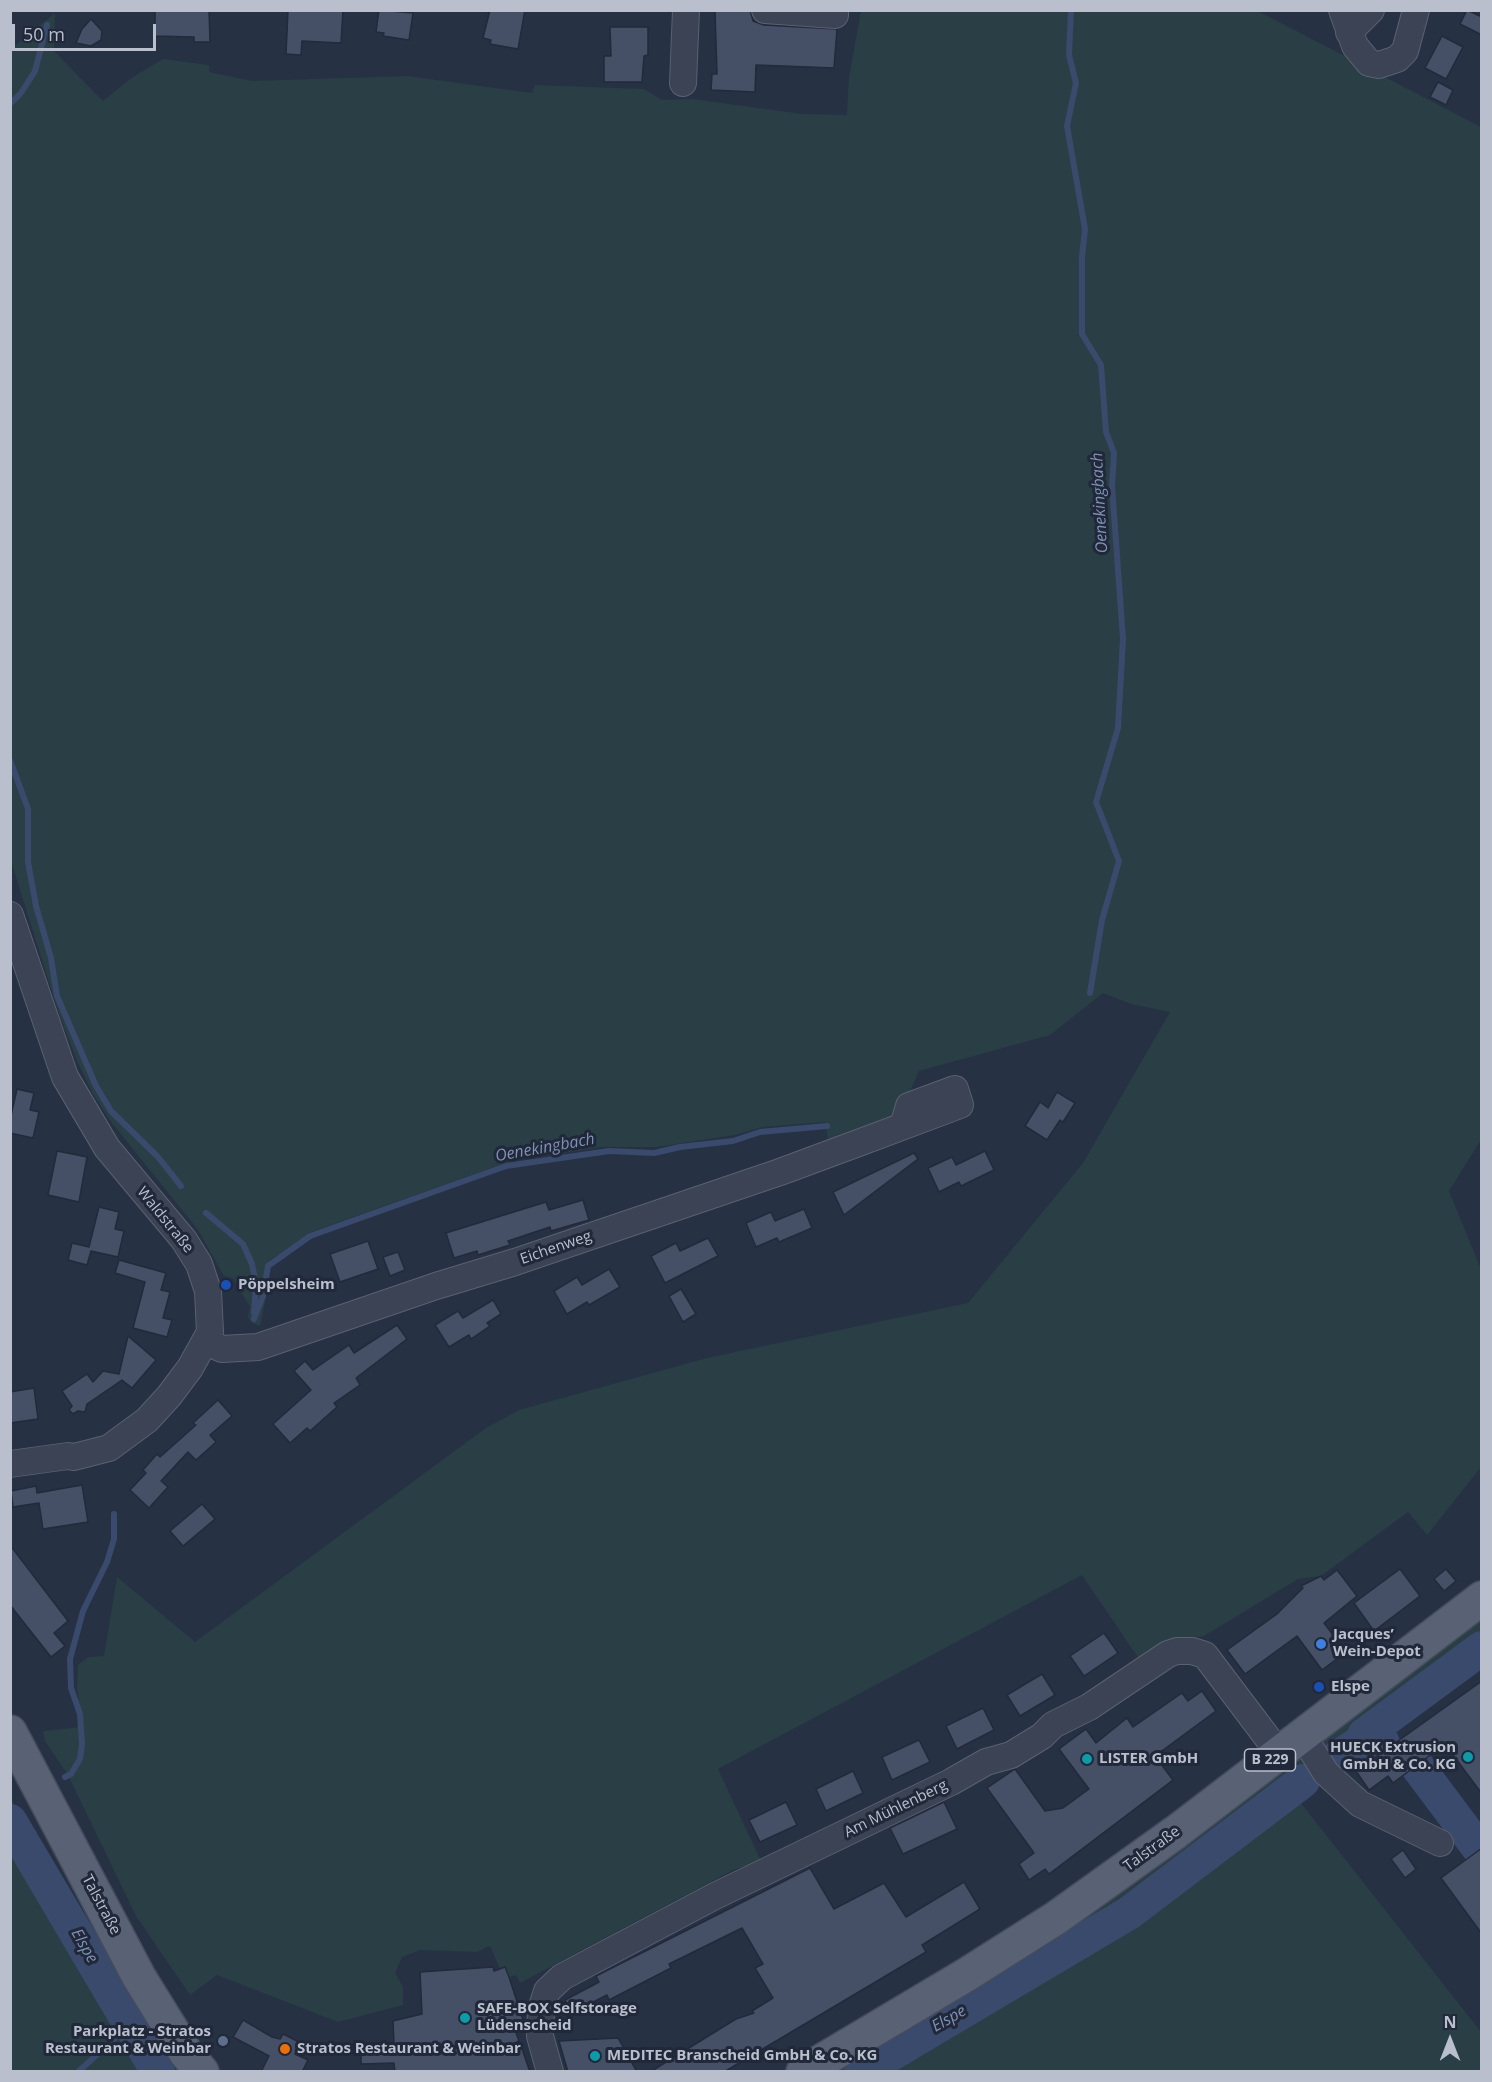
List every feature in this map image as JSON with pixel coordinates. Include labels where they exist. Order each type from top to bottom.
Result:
[{"type":"main road","name":"Talstraße","points":[[803,2072],[966,1976],[1056,1918],[1176,1832],[1482,1598]]},
{"type":"main road","name":"Talstraße","points":[[10,1732],[139,1977],[186,2053],[202,2072]]},
{"type":"street","points":[[683,83],[686,10]]},
{"type":"street","points":[[765,10],[835,15],[835,10]]},
{"type":"street","points":[[1371,10],[1346,21],[1355,46],[1369,63],[1379,65],[1388,63],[1405,51],[1419,12]]},
{"type":"street","name":"Waldstraße","points":[[10,915],[65,1077],[107,1148],[184,1240],[200,1264],[208,1291],[210,1312],[210,1332],[207,1342],[169,1396],[147,1420],[109,1448],[74,1457],[61,1456],[10,1464]]},
{"type":"street","name":"Eichenweg","points":[[207,1342],[222,1349],[258,1347],[780,1172],[903,1126]]},
{"type":"street","name":"Am Mühlenberg","points":[[550,2072],[540,2036],[541,2010],[547,1991],[562,1977],[715,1896],[951,1782],[986,1762],[1011,1755],[1042,1736],[1053,1725],[1089,1707],[1168,1654],[1177,1651],[1192,1651],[1205,1655],[1291,1745]]},
{"type":"street","points":[[1291,1745],[1360,1804],[1440,1843]]},
{"type":"green space","points":[[861,11],[1258,11],[1481,127],[1482,1138],[1449,1191],[1481,1269],[1482,1466],[1427,1535],[1408,1512],[1321,1576],[1298,1579],[1204,1636],[1162,1643],[1139,1659],[1082,1575],[718,1769],[761,1861],[733,1870],[520,1983],[516,1975],[509,1977],[500,1969],[490,1946],[477,1952],[420,1950],[402,1957],[395,1973],[403,1987],[403,2005],[338,2022],[217,1975],[190,1995],[136,1916],[68,1775],[45,1741],[43,1731],[82,1727],[77,1687],[78,1665],[88,1657],[104,1656],[117,1577],[195,1642],[486,1428],[519,1410],[707,1358],[968,1303],[1083,1163],[1170,1012],[1131,1004],[1103,993],[1050,1035],[919,1071],[899,1117],[828,1142],[826,1122],[762,1127],[735,1135],[657,1147],[602,1147],[508,1162],[311,1232],[269,1261],[261,1295],[266,1297],[260,1326],[252,1323],[248,1317],[250,1307],[233,1278],[224,1276],[198,1230],[112,1123],[93,1094],[77,1061],[59,1014],[11,861],[11,49],[55,13],[54,51],[103,101],[130,79],[163,59],[209,65],[209,72],[252,81],[407,76],[532,93],[535,85],[644,89],[662,100],[693,99],[802,114],[847,115],[849,77]]},
{"type":"green space","points":[[1481,1614],[1481,1666],[1297,1798],[1481,2032],[1481,2071],[831,2072]]},
{"type":"green space","points":[[10,1797],[141,2029],[179,2071],[11,2071]]},
{"type":"building","points":[[155,10],[209,10],[210,42],[194,42],[194,37],[155,36]]},
{"type":"building","points":[[288,10],[343,10],[341,43],[302,41],[301,55],[286,54]]},
{"type":"building","points":[[379,10],[413,13],[409,40],[383,36],[384,33],[376,32]]},
{"type":"building","points":[[490,10],[525,10],[518,49],[490,44],[491,40],[483,38]]},
{"type":"building","points":[[715,10],[750,10],[753,21],[764,25],[837,29],[834,68],[756,65],[755,92],[711,90],[712,74],[717,74]]},
{"type":"building","points":[[1467,10],[1482,17],[1482,35],[1460,24]]},
{"type":"building","points":[[91,19],[102,31],[101,40],[91,46],[76,43],[82,29]]},
{"type":"building","points":[[610,27],[648,27],[648,55],[644,56],[642,82],[604,82],[604,56],[611,56]]},
{"type":"building","points":[[1442,36],[1463,47],[1446,79],[1425,68]]},
{"type":"building","points":[[1438,82],[1453,90],[1446,105],[1430,97]]},
{"type":"building","points":[[17,1089],[34,1093],[30,1110],[39,1112],[33,1138],[10,1133],[10,1120]]},
{"type":"building","points":[[1057,1092],[1075,1103],[1063,1122],[1060,1120],[1047,1140],[1025,1126],[1040,1102],[1048,1108]]},
{"type":"building","points":[[57,1151],[87,1157],[79,1202],[48,1195]]},
{"type":"building","points":[[985,1151],[994,1170],[961,1186],[959,1182],[939,1192],[928,1168],[952,1157],[956,1165]]},
{"type":"building","points":[[914,1153],[918,1159],[844,1215],[833,1192]]},
{"type":"building","points":[[583,1200],[589,1220],[551,1231],[550,1227],[508,1241],[510,1245],[478,1255],[477,1251],[454,1258],[446,1233],[546,1202],[549,1210]]},
{"type":"building","points":[[99,1207],[119,1212],[115,1229],[124,1231],[118,1257],[91,1251],[87,1265],[68,1260],[72,1243],[89,1247]]},
{"type":"building","points":[[804,1209],[812,1228],[779,1242],[777,1238],[756,1247],[746,1223],[771,1212],[775,1221]]},
{"type":"building","points":[[708,1238],[718,1256],[665,1283],[651,1256],[676,1243],[680,1251]]},
{"type":"building","points":[[368,1241],[378,1269],[340,1282],[330,1254]]},
{"type":"building","points":[[398,1252],[405,1270],[390,1276],[383,1257]]},
{"type":"building","points":[[119,1260],[166,1273],[161,1290],[170,1292],[163,1318],[172,1320],[167,1337],[133,1328],[145,1282],[115,1273]]},
{"type":"building","points":[[609,1269],[620,1287],[589,1305],[587,1302],[567,1314],[554,1291],[577,1277],[582,1285]]},
{"type":"building","points":[[681,1289],[696,1314],[683,1322],[669,1296]]},
{"type":"building","points":[[493,1300],[501,1314],[487,1323],[490,1326],[471,1339],[469,1335],[449,1347],[435,1325],[458,1311],[463,1318]]},
{"type":"building","points":[[397,1325],[407,1339],[356,1378],[360,1385],[334,1403],[337,1407],[310,1431],[307,1428],[290,1443],[273,1424],[311,1390],[294,1371],[305,1361],[313,1370],[349,1345],[354,1353]]},
{"type":"building","points":[[128,1336],[156,1360],[132,1388],[122,1380],[87,1404],[85,1412],[78,1411],[73,1414],[69,1410],[72,1406],[62,1391],[87,1374],[93,1382],[103,1371],[119,1374]]},
{"type":"building","points":[[34,1388],[38,1419],[10,1423],[10,1392]]},
{"type":"building","points":[[218,1400],[232,1416],[210,1435],[216,1442],[196,1460],[188,1452],[161,1481],[168,1487],[149,1508],[130,1490],[146,1473],[143,1470],[157,1454],[160,1457],[196,1425],[193,1423]]},
{"type":"building","points":[[82,1485],[88,1522],[43,1529],[39,1503],[13,1507],[11,1491],[36,1486],[37,1493]]},
{"type":"building","points":[[202,1504],[215,1519],[183,1546],[170,1531]]},
{"type":"building","points":[[10,1545],[68,1621],[54,1633],[65,1646],[51,1657],[10,1605]]},
{"type":"building","points":[[1400,1569],[1420,1596],[1374,1631],[1354,1603]]},
{"type":"building","points":[[1446,1569],[1456,1581],[1444,1591],[1434,1579]]},
{"type":"building","points":[[1337,1570],[1357,1596],[1324,1623],[1346,1652],[1322,1670],[1297,1636],[1245,1674],[1227,1650],[1277,1614],[1303,1588],[1301,1586],[1321,1576],[1324,1580]]},
{"type":"building","points":[[1104,1633],[1118,1653],[1084,1676],[1070,1656]]},
{"type":"building","points":[[1042,1674],[1055,1695],[1020,1716],[1007,1695]]},
{"type":"building","points":[[1482,1681],[1482,1794],[1445,1744],[1393,1783],[1388,1776],[1369,1790],[1356,1771]]},
{"type":"building","points":[[1202,1691],[1216,1711],[1155,1756],[1173,1780],[1049,1874],[1045,1869],[1029,1880],[1019,1864],[1034,1853],[987,1788],[1015,1769],[1045,1811],[1063,1808],[1089,1789],[1059,1749],[1086,1729],[1096,1743],[1127,1718],[1133,1727],[1182,1693],[1188,1701]]},
{"type":"building","points":[[983,1708],[994,1730],[957,1749],[946,1726]]},
{"type":"building","points":[[919,1740],[930,1762],[892,1780],[882,1757]]},
{"type":"building","points":[[853,1771],[863,1793],[826,1811],[816,1789]]},
{"type":"building","points":[[786,1802],[797,1825],[760,1842],[749,1820]]},
{"type":"building","points":[[944,1802],[957,1829],[903,1854],[890,1828]]},
{"type":"building","points":[[1482,1848],[1482,1934],[1441,1878]]},
{"type":"building","points":[[1403,1850],[1416,1869],[1405,1878],[1391,1859]]},
{"type":"building","points":[[810,1868],[834,1909],[884,1883],[906,1917],[964,1882],[980,1909],[922,1945],[926,1952],[724,2072],[650,2072],[736,2019],[754,2013],[752,2011],[773,1998],[755,1968],[763,1964],[742,1928],[669,1964],[671,1968],[609,2000],[607,1995],[572,2013],[565,2000],[599,1982],[596,1976]]},
{"type":"building","name":"SAFE-BOX Selfstorage Lüdenscheid","points":[[493,1967],[494,1971],[505,1967],[509,1977],[524,2023],[514,2027],[519,2041],[515,2043],[520,2043],[530,2072],[395,2072],[394,2063],[361,2064],[361,2044],[394,2043],[393,2021],[422,2014],[420,1972]]},
{"type":"building","points":[[243,2020],[272,2037],[280,2039],[283,2034],[301,2043],[295,2054],[308,2060],[302,2072],[261,2072],[269,2056],[233,2037]]},
{"type":"building","name":"MEDITEC Branscheid GmbH & Co. KG","points":[[618,2038],[637,2072],[568,2072],[559,2041]]},
{"type":"waterway","name":"Oenekingbach","points":[[1071,10],[1069,55],[1076,83],[1067,126],[1085,229],[1082,257],[1082,334],[1101,365],[1106,432],[1114,453],[1112,486],[1123,639],[1118,728],[1096,802],[1119,861],[1102,920],[1090,993]]},
{"type":"waterway","points":[[10,104],[21,93],[35,71],[47,25]]},
{"type":"waterway","points":[[10,760],[28,809],[28,862],[36,906],[51,958],[57,996],[96,1086],[111,1111],[158,1157],[181,1186]]},
{"type":"waterway","name":"Oenekingbach","points":[[254,1319],[263,1296],[268,1266],[310,1236],[506,1166],[609,1151],[654,1153],[680,1147],[733,1141],[760,1132],[827,1126]]},
{"type":"waterway","points":[[206,1213],[243,1244],[252,1264],[256,1284],[254,1313]]},
{"type":"waterway","name":"Oenekingbach","points":[[65,1777],[71,1774],[80,1759],[82,1744],[80,1714],[71,1688],[70,1659],[83,1611],[107,1562],[114,1539],[114,1514]]},
{"type":"waterway","points":[[1362,1741],[1364,1735],[1482,1648]]},
{"type":"waterway","name":"Elspe","points":[[1322,1768],[1362,1741],[1383,1743]]},
{"type":"waterway","name":"Elspe","points":[[1417,1766],[1480,1850]]},
{"type":"waterway","name":"Elspe","points":[[861,2072],[1129,1913],[1303,1781]]},
{"type":"waterway","name":"Elspe","points":[[10,1821],[158,2072]]},
{"type":"waterway","points":[[78,2072],[130,2024]]},
{"type":"place","name":"Pöppelsheim","points":[[226,1285]]},
{"type":"place","name":"Jacques’ Wein-Depot","points":[[1321,1644]]},
{"type":"place","name":"Elspe","points":[[1319,1687]]},
{"type":"place","name":"HUECK Extrusion GmbH & Co. KG","points":[[1468,1757]]},
{"type":"place","name":"LISTER GmbH","points":[[1087,1759]]},
{"type":"place","name":"SAFE-BOX Selfstorage Lüdenscheid","points":[[465,2018]]},
{"type":"place","name":"Parkplatz - Stratos Restaurant & Weinbar","points":[[223,2041]]},
{"type":"place","name":"Stratos Restaurant & Weinbar","points":[[285,2049]]},
{"type":"place","name":"MEDITEC Branscheid GmbH & Co. KG","points":[[595,2056]]}]
